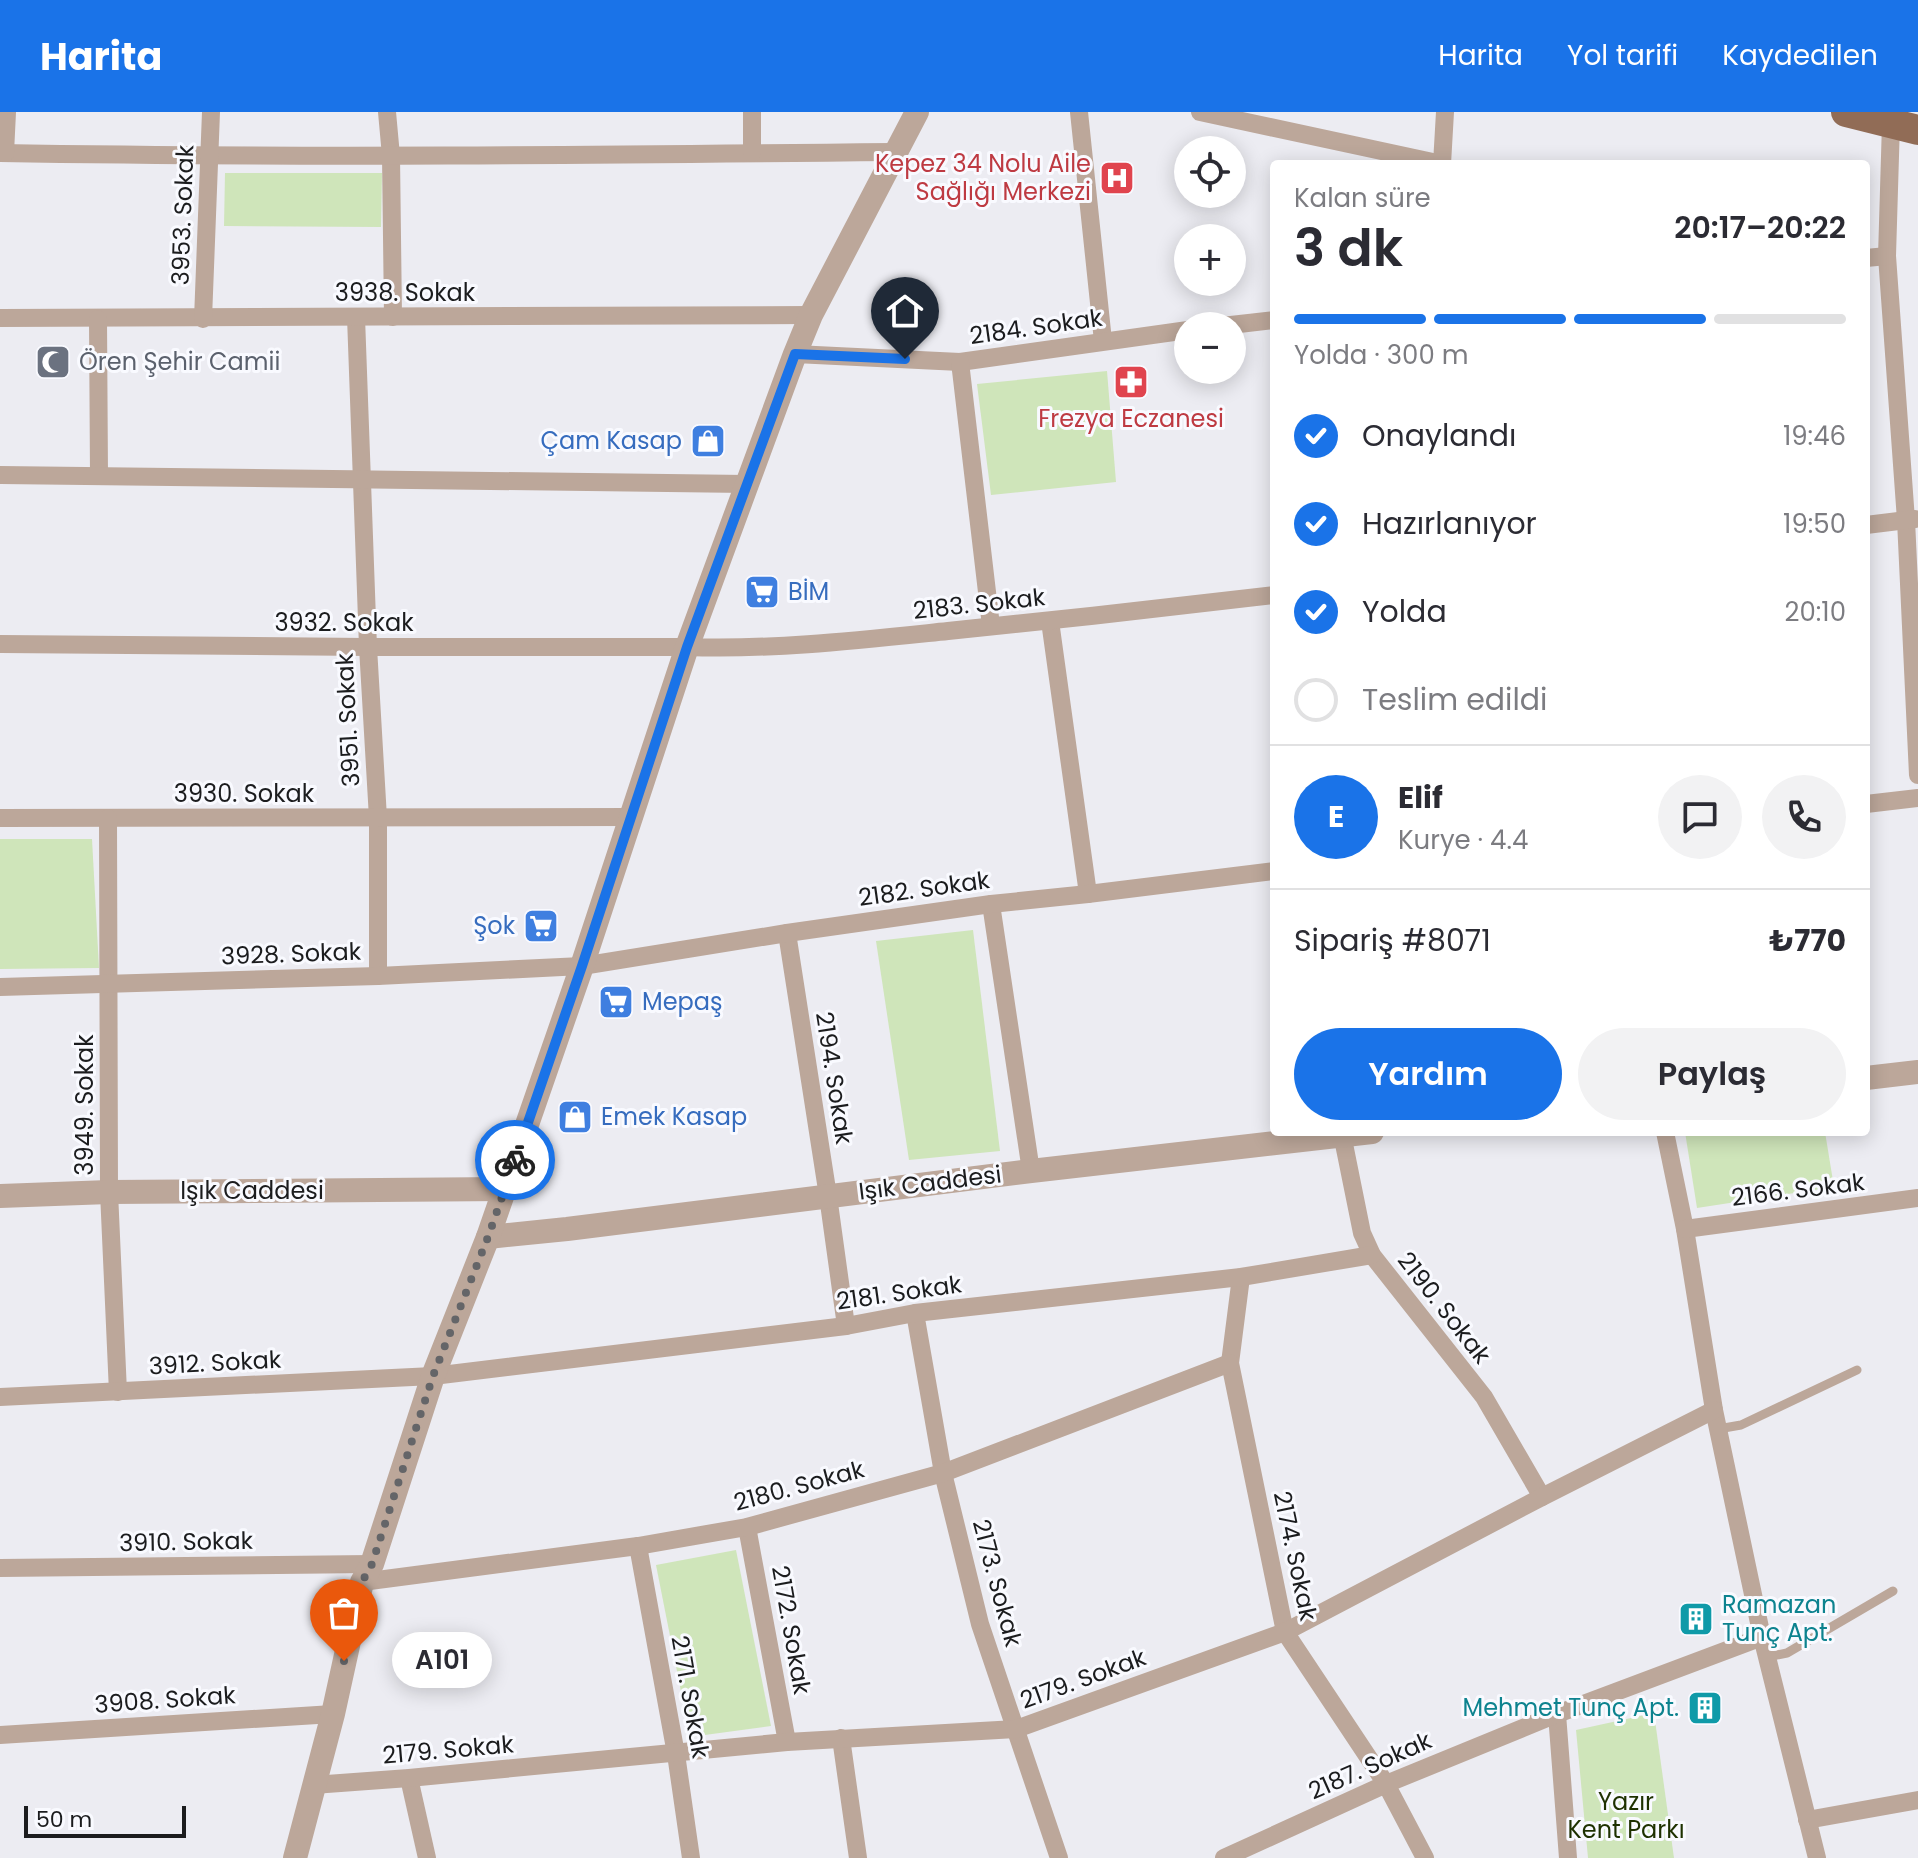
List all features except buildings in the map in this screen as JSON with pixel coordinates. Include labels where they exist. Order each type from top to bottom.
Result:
[{"type":"main road","points":[[1846,112],[1904,127]]},
{"type":"street","points":[[7,112],[3,153],[391,156],[895,152]]},
{"type":"street","name":"3953. Sokak","points":[[203,319],[211,112]]},
{"type":"street","points":[[387,112],[391,156],[393,317]]},
{"type":"street","points":[[752,112],[752,153]]},
{"type":"street","points":[[295,1858],[367,1573],[433,1376],[505,1189],[687,647],[811,315],[917,112]]},
{"type":"street","points":[[1079,112],[1103,341]]},
{"type":"street","points":[[1200,112],[1423,160]]},
{"type":"street","points":[[1442,160],[1445,112]]},
{"type":"street","points":[[1904,127],[1887,256],[1912,520],[1918,775]]},
{"type":"street","points":[[1870,258],[1887,256]]},
{"type":"street","name":"3938. Sokak","points":[[0,318],[811,315]]},
{"type":"street","name":"3951. Sokak","points":[[356,317],[368,647],[378,818],[378,976]]},
{"type":"street","points":[[98,319],[99,476]]},
{"type":"street","points":[[1246,323],[1270,320]]},
{"type":"street","name":"2184. Sokak","points":[[795,354],[960,362],[1174,332]]},
{"type":"street","points":[[960,362],[991,626]]},
{"type":"street","points":[[0,475],[747,484]]},
{"type":"street","points":[[1870,525],[1912,520]]},
{"type":"street","name":"2183. Sokak","points":[[687,647],[808,645],[1270,595]]},
{"type":"street","points":[[1050,621],[1088,894]]},
{"type":"street","name":"3932. Sokak","points":[[0,644],[687,647]]},
{"type":"street","points":[[1870,804],[1918,798]]},
{"type":"street","name":"3930. Sokak","points":[[0,818],[631,817]]},
{"type":"street","name":"3949. Sokak","points":[[108,818],[109,1192],[118,1392]]},
{"type":"street","name":"2182. Sokak","points":[[582,966],[991,904],[1270,871]]},
{"type":"street","points":[[991,904],[1031,1171]]},
{"type":"street","name":"2194. Sokak","points":[[787,933],[846,1326]]},
{"type":"street","name":"3928. Sokak","points":[[0,987],[378,976],[582,966]]},
{"type":"street","points":[[1870,1078],[1918,1072]]},
{"type":"street","name":"Işık Caddesi","points":[[488,1237],[1325,1136]]},
{"type":"street","name":"2190. Sokak","points":[[1342,1136],[1362,1233],[1372,1255],[1484,1397],[1542,1497]]},
{"type":"street","points":[[1666,1136],[1685,1229],[1714,1410],[1762,1637],[1817,1858]]},
{"type":"street","name":"Işık Caddesi","points":[[0,1196],[109,1192],[505,1189]]},
{"type":"street","name":"2166. Sokak","points":[[1685,1229],[1918,1198]]},
{"type":"street","name":"2181. Sokak","points":[[433,1376],[846,1326],[915,1313],[1241,1277],[1372,1255]]},
{"type":"street","name":"2174. Sokak","points":[[1241,1277],[1230,1363],[1285,1632],[1386,1784],[1425,1858]]},
{"type":"street","name":"2173. Sokak","points":[[915,1313],[943,1473],[980,1624],[1059,1858]]},
{"type":"street","name":"2180. Sokak","points":[[367,1573],[638,1546],[747,1527],[943,1473],[1230,1363]]},
{"type":"street","name":"3912. Sokak","points":[[0,1397],[433,1376]]},
{"type":"street","name":"2179. Sokak","points":[[313,1785],[787,1742],[1016,1729],[1285,1632],[1714,1410]]},
{"type":"street","name":"2172. Sokak","points":[[747,1527],[787,1742]]},
{"type":"street","name":"2171. Sokak","points":[[638,1546],[676,1754],[691,1858]]},
{"type":"street","name":"3910. Sokak","points":[[0,1568],[367,1573]]},
{"type":"street","name":"2187. Sokak","points":[[1224,1858],[1386,1784],[1557,1714],[1762,1637]]},
{"type":"street","name":"3908. Sokak","points":[[0,1735],[333,1714]]},
{"type":"street","points":[[1557,1714],[1568,1858]]},
{"type":"street","points":[[841,1738],[858,1858]]},
{"type":"street","points":[[409,1778],[427,1858]]},
{"type":"street","points":[[1807,1820],[1918,1800]]},
{"type":"lane","points":[[1718,1429],[1741,1425],[1857,1370]]},
{"type":"lane","points":[[1767,1657],[1787,1653],[1893,1591]]},
{"type":"green space","points":[[225,173],[382,173],[381,227],[224,226]]},
{"type":"green space","points":[[1107,371],[1116,482],[991,495],[977,384]]},
{"type":"green space","points":[[0,839],[92,839],[99,968],[0,969]]},
{"type":"green space","points":[[973,930],[1000,1151],[909,1160],[876,941]]},
{"type":"green space","points":[[1686,1136],[1826,1136],[1834,1187],[1697,1208]]},
{"type":"green space","points":[[736,1550],[771,1726],[690,1737],[656,1565]]},
{"type":"green space","name":"Yazır Kent Parkı","points":[[1654,1713],[1674,1858],[1588,1858],[1576,1730]]},
{"type":"way so far","points":[[344,1661],[362,1582],[372,1564],[433,1376],[515,1160]]},
{"type":"place","name":"Kepez 34 Nolu Aile Sağlığı Merkezi","points":[[1117,178]]},
{"type":"place","name":"Ören Şehir Camii","points":[[53,362]]},
{"type":"place","name":"Frezya Eczanesi","points":[[1131,382]]},
{"type":"place","name":"Çam Kasap","points":[[708,441]]},
{"type":"place","name":"BİM","points":[[762,592]]},
{"type":"place","name":"Şok","points":[[541,926]]},
{"type":"place","name":"Mepaş","points":[[616,1002]]},
{"type":"place","name":"Emek Kasap","points":[[575,1117]]},
{"type":"place","name":"Ramazan Tunç Apt.","points":[[1696,1619]]},
{"type":"place","name":"A101","points":[[344,1661]]},
{"type":"place","name":"Mehmet Tunç Apt.","points":[[1705,1708]]},
{"type":"route","points":[[515,1160],[687,647],[795,354],[905,359]]}]
